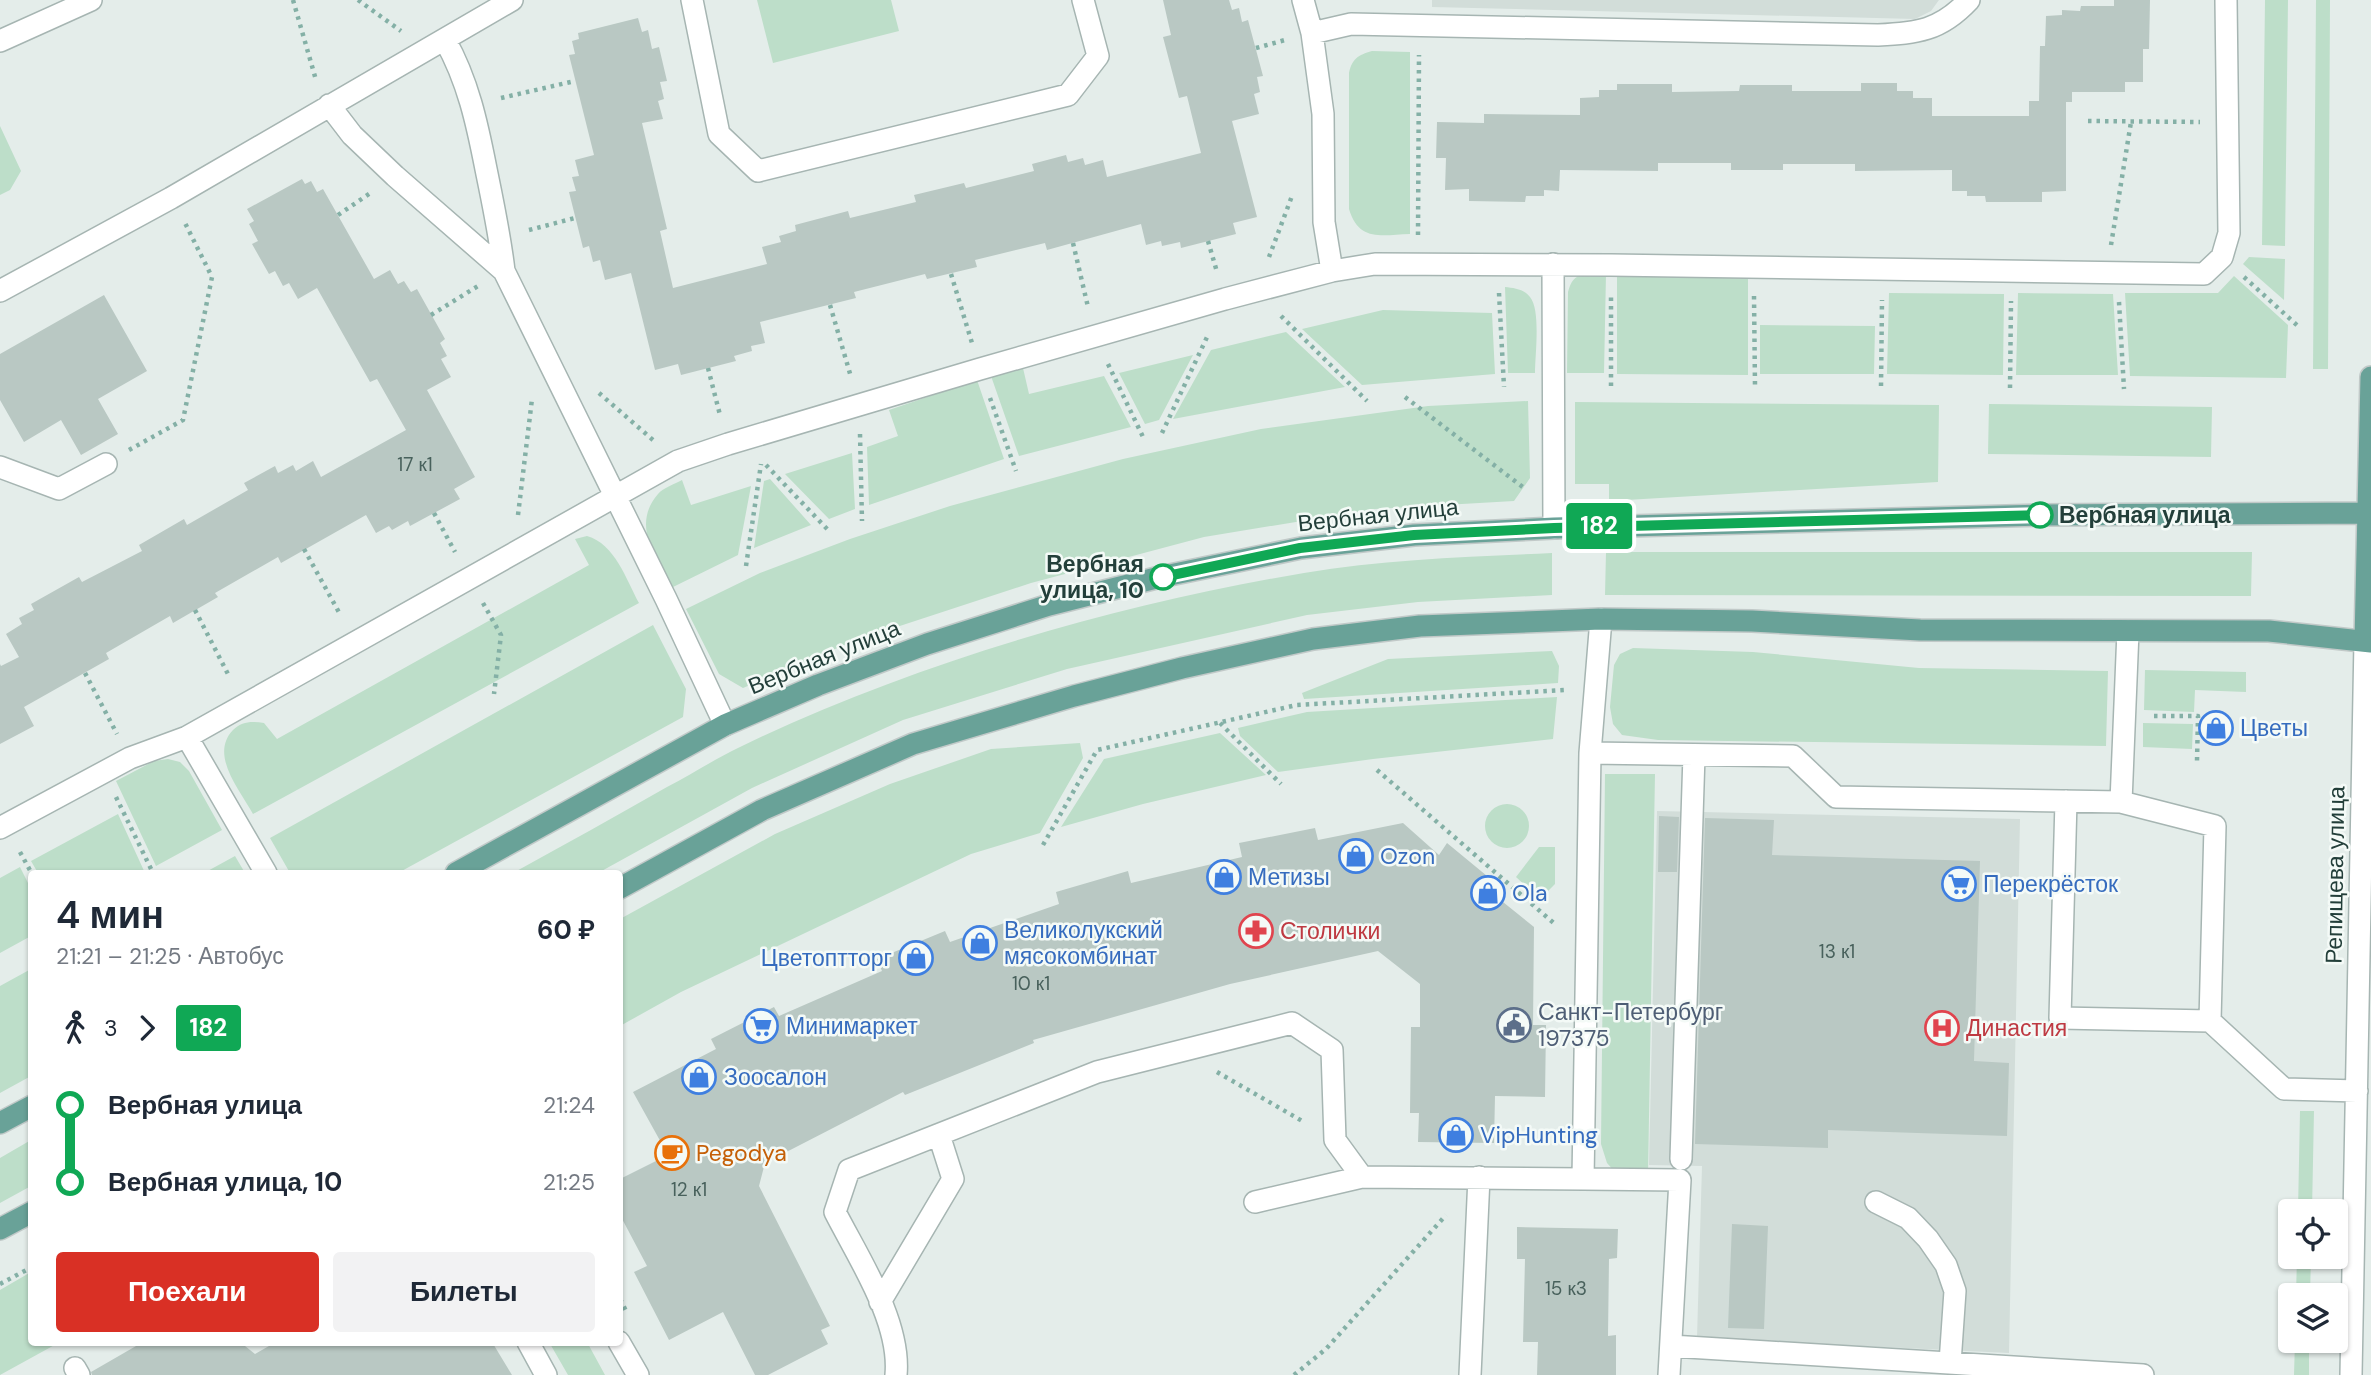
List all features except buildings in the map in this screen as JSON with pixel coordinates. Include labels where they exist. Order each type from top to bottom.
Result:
[{"type":"main road","name":"Репищева улица","points":[[2368,641],[2371,377]]},
{"type":"main road","name":"Вербная улица","points":[[461,870],[725,725],[818,685],[927,644],[1049,605],[1160,577],[1300,548],[1414,535],[1554,528],[2040,515],[2370,513]]},
{"type":"main road","points":[[623,886],[762,810],[913,744],[1074,696],[1182,668],[1313,639],[1420,626],[1601,619],[1752,621],[1920,630],[2269,631],[2368,641]]},
{"type":"main road","points":[[0,1123],[28,1108]]},
{"type":"main road","points":[[0,1229],[28,1214]]},
{"type":"street","points":[[0,41],[91,0]]},
{"type":"street","points":[[0,291],[172,198],[512,0]]},
{"type":"street","points":[[692,0],[719,134],[758,171],[1068,95],[1098,57],[1083,0]]},
{"type":"street","points":[[1303,0],[1312,33],[1323,114],[1324,222],[1332,271]]},
{"type":"street","points":[[1312,33],[1351,24],[1878,35],[1919,33],[1955,15],[1969,0]]},
{"type":"street","points":[[0,828],[103,771],[187,737],[678,461],[980,369],[1256,290],[1332,271],[1375,264],[1553,264],[2204,274],[2222,257],[2229,233],[2226,0]]},
{"type":"street","points":[[437,44],[460,66],[473,105],[500,237],[504,271],[725,725]]},
{"type":"street","points":[[328,106],[352,135],[395,176],[504,271]]},
{"type":"street","points":[[1553,264],[1554,528]]},
{"type":"street","points":[[0,467],[59,489],[106,464]]},
{"type":"street","points":[[1583,1179],[1590,753],[1601,619]]},
{"type":"street","points":[[2122,802],[2128,631]]},
{"type":"street","name":"Репищева улица","points":[[2351,1375],[2368,641]]},
{"type":"street","points":[[187,737],[264,870]]},
{"type":"street","points":[[1590,753],[1793,756],[1836,797],[2122,802],[2215,826],[2210,1021]]},
{"type":"street","points":[[1681,1159],[1694,755]]},
{"type":"street","points":[[2066,801],[2060,1018],[2210,1021],[2284,1089],[2357,1091]]},
{"type":"street","points":[[896,1375],[895,1340],[880,1302],[835,1212],[849,1170],[1097,1072],[1292,1023],[1332,1050],[1335,1140],[1362,1177]]},
{"type":"street","points":[[880,1302],[953,1179],[939,1135]]},
{"type":"street","points":[[1255,1202],[1362,1177],[1680,1180],[1670,1375]]},
{"type":"street","points":[[1470,1375],[1479,1177]]},
{"type":"street","points":[[1876,1202],[1908,1218],[1928,1239],[1946,1265],[1955,1291],[1950,1363]]},
{"type":"street","points":[[530,1346],[546,1375]]},
{"type":"street","points":[[621,1346],[638,1375]]},
{"type":"street","points":[[1671,1346],[1950,1363],[1980,1370],[2143,1375]]},
{"type":"path","points":[[293,0],[316,82],[328,106]]},
{"type":"path","points":[[358,0],[437,44]]},
{"type":"path","points":[[1417,264],[1419,26]]},
{"type":"path","points":[[473,105],[575,81]]},
{"type":"path","points":[[2088,121],[2186,122]]},
{"type":"path","points":[[338,215],[395,176]]},
{"type":"path","points":[[1294,190],[1256,290],[1367,401]]},
{"type":"path","points":[[106,464],[183,420],[212,277],[172,198]]},
{"type":"path","points":[[500,237],[575,218]]},
{"type":"path","points":[[1073,243],[1095,337],[1143,437]]},
{"type":"path","points":[[2222,257],[2299,327]]},
{"type":"path","points":[[1611,265],[1611,386]]},
{"type":"path","points":[[1498,266],[1504,387]]},
{"type":"path","points":[[1754,267],[1755,386]]},
{"type":"path","points":[[1881,386],[1882,270]]},
{"type":"path","points":[[431,314],[504,271]]},
{"type":"path","points":[[2010,388],[2011,271]]},
{"type":"path","points":[[2117,273],[2124,389]]},
{"type":"path","points":[[951,274],[980,369],[1016,471]]},
{"type":"path","points":[[1162,433],[1225,299]]},
{"type":"path","points":[[830,305],[859,406],[862,520]]},
{"type":"path","points":[[708,368],[728,444]]},
{"type":"path","points":[[1405,397],[1528,491],[1553,492]]},
{"type":"path","points":[[746,566],[762,460],[830,532]]},
{"type":"path","points":[[434,513],[501,635],[494,694]]},
{"type":"path","points":[[304,550],[356,643]]},
{"type":"path","points":[[195,610],[245,705]]},
{"type":"path","points":[[85,673],[130,758]]},
{"type":"path","points":[[1043,845],[1097,750],[1297,705],[1564,690]]},
{"type":"path","points":[[2125,716],[2198,716],[2197,761]]},
{"type":"path","points":[[1219,723],[1281,785]]},
{"type":"path","points":[[1377,770],[1588,953]]},
{"type":"path","points":[[103,771],[152,870]]},
{"type":"path","points":[[1181,1051],[1335,1140]]},
{"type":"path","points":[[1294,1375],[1326,1349],[1479,1177]]},
{"type":"path","points":[[0,1284],[28,1269]]},
{"type":"shaded area","points":[[1432,0],[1939,0],[1931,11],[1915,19],[1432,7]]},
{"type":"shaded area","points":[[1657,811],[2020,819],[2009,1353],[1697,1338],[1702,1166],[1649,1165]]},
{"type":"green space","points":[[757,0],[891,0],[899,31],[773,63]]},
{"type":"green space","points":[[2265,0],[2288,0],[2285,246],[2262,245]]},
{"type":"green space","points":[[2316,0],[2330,0],[2328,369],[2313,369]]},
{"type":"green space","points":[[1372,51],[1410,52],[1410,234],[1381,235],[1365,232],[1353,220],[1349,209],[1349,73],[1356,58]]},
{"type":"green space","points":[[0,126],[21,171],[10,190],[0,195]]},
{"type":"green space","points":[[2249,257],[2285,259],[2284,300],[2243,264]]},
{"type":"green space","points":[[1584,274],[1606,274],[1604,373],[1567,373],[1568,292],[1573,280]]},
{"type":"green space","points":[[1617,274],[1748,278],[1748,375],[1617,374]]},
{"type":"green space","points":[[2234,276],[2288,325],[2286,378],[2130,376],[2125,293],[2218,293]]},
{"type":"green space","points":[[1505,287],[1525,292],[1533,303],[1536,322],[1535,373],[1508,373]]},
{"type":"green space","points":[[1889,293],[2004,294],[2003,375],[1887,374]]},
{"type":"green space","points":[[2018,293],[2113,294],[2118,375],[2016,375]]},
{"type":"green space","points":[[1383,310],[1492,313],[1495,374],[1362,385],[1302,329]]},
{"type":"green space","points":[[1760,325],[1875,326],[1874,374],[1760,374]]},
{"type":"green space","points":[[1286,332],[1345,387],[1173,419],[1211,350]]},
{"type":"green space","points":[[1193,355],[1159,420],[1145,424],[1119,373]]},
{"type":"green space","points":[[1023,368],[1029,394],[1104,376],[1131,427],[1019,456],[991,376]]},
{"type":"green space","points":[[977,380],[1004,459],[869,505],[867,447],[898,436],[889,410]]},
{"type":"green space","points":[[1528,401],[1530,478],[1514,501],[1375,509],[1204,537],[1031,583],[854,641],[743,688],[719,674],[686,609],[760,573],[850,539],[950,506],[1123,459],[1261,429],[1428,406]]},
{"type":"green space","points":[[1575,402],[1939,405],[1938,482],[1609,501],[1609,484],[1575,484]]},
{"type":"green space","points":[[1989,404],[2212,407],[2211,457],[1988,454]]},
{"type":"green space","points":[[852,453],[855,509],[829,519],[785,474]]},
{"type":"green space","points":[[770,479],[811,525],[754,548],[764,481]]},
{"type":"green space","points":[[682,480],[691,505],[751,486],[738,555],[671,588],[653,553],[646,529],[647,518],[650,506],[658,494]]},
{"type":"green space","points":[[587,536],[597,540],[612,554],[639,603],[253,814],[225,761],[226,740],[236,727],[247,722],[264,723],[277,739],[589,565],[575,539]]},
{"type":"green space","points":[[1606,552],[2252,552],[2251,596],[1605,595]]},
{"type":"green space","points":[[1552,553],[1552,595],[1418,602],[1307,615],[1067,669],[903,720],[752,788],[603,870],[518,870],[740,747],[874,689],[1016,640],[1233,586],[1335,568],[1459,557]]},
{"type":"green space","points":[[653,625],[686,689],[683,717],[403,870],[288,870],[270,838]]},
{"type":"green space","points":[[1633,648],[1753,652],[1919,668],[2108,671],[2106,746],[1658,740],[1622,735],[1613,724],[1610,707],[1614,665],[1620,654]]},
{"type":"green space","points":[[1552,651],[1559,666],[1558,683],[1304,699],[1302,693],[1388,659]]},
{"type":"green space","points":[[2145,670],[2246,672],[2246,692],[2195,690],[2194,712],[2144,710]]},
{"type":"green space","points":[[1557,697],[1553,739],[1278,772],[1240,736],[1238,728],[1307,712]]},
{"type":"green space","points":[[2143,723],[2193,724],[2192,749],[2143,747]]},
{"type":"green space","points":[[1220,733],[1266,775],[1143,804],[1061,827],[1104,759]]},
{"type":"green space","points":[[1080,743],[1083,758],[1040,833],[971,854],[681,992],[623,1024],[623,917],[775,834],[890,784],[991,749]]},
{"type":"green space","points":[[168,759],[180,762],[189,771],[222,830],[156,866],[116,781],[154,761]]},
{"type":"green space","points":[[1605,774],[1655,774],[1648,1174],[1616,1173],[1607,1163],[1601,1144]]},
{"type":"green space","points":[[1507,804],[1522,811],[1529,826],[1522,841],[1507,848],[1492,841],[1485,826],[1492,811]]},
{"type":"green space","points":[[118,814],[144,870],[36,870],[31,861]]},
{"type":"green space","points":[[1539,847],[1555,847],[1555,884],[1540,899],[1516,877]]},
{"type":"green space","points":[[235,856],[243,870],[209,870]]},
{"type":"green space","points":[[20,867],[28,883],[28,938],[0,953],[0,878]]},
{"type":"green space","points":[[28,971],[28,1078],[0,1093],[0,986]]},
{"type":"green space","points":[[2300,1111],[2314,1111],[2312,1199],[2298,1199]]},
{"type":"green space","points":[[28,1142],[28,1188],[0,1203],[0,1158]]},
{"type":"green space","points":[[2297,1269],[2311,1269],[2310,1283],[2296,1283]]},
{"type":"green space","points":[[28,1274],[28,1346],[53,1346],[0,1375],[0,1290]]},
{"type":"green space","points":[[551,1346],[589,1346],[605,1375],[568,1375]]},
{"type":"green space","points":[[2295,1353],[2309,1353],[2309,1375],[2294,1375]]},
{"type":"bus line","name":"182","points":[[1163,577],[1300,548],[1414,535],[1554,528],[2040,515]]},
{"type":"place","name":"Вербная улица","points":[[2040,515]]},
{"type":"place","name":"Вербная улица, 10","points":[[1163,577]]},
{"type":"place","name":"Цветы","points":[[2216,728]]},
{"type":"place","name":"Ozon","points":[[1356,856]]},
{"type":"place","name":"Метизы","points":[[1224,877]]},
{"type":"place","name":"Перекрёсток","points":[[1959,884]]},
{"type":"place","name":"Ola","points":[[1488,893]]},
{"type":"place","name":"Столички","points":[[1256,931]]},
{"type":"place","name":"Великолукский мясокомбинат","points":[[980,943]]},
{"type":"place","name":"Цветоптторг","points":[[916,958]]},
{"type":"place","name":"Санкт-Петербург 197375","points":[[1514,1025]]},
{"type":"place","name":"Минимаркет","points":[[761,1026]]},
{"type":"place","name":"Династия","points":[[1942,1028]]},
{"type":"place","name":"Зоосалон","points":[[699,1077]]},
{"type":"place","name":"VipHunting","points":[[1456,1135]]},
{"type":"place","name":"Pegodya","points":[[672,1153]]}]
